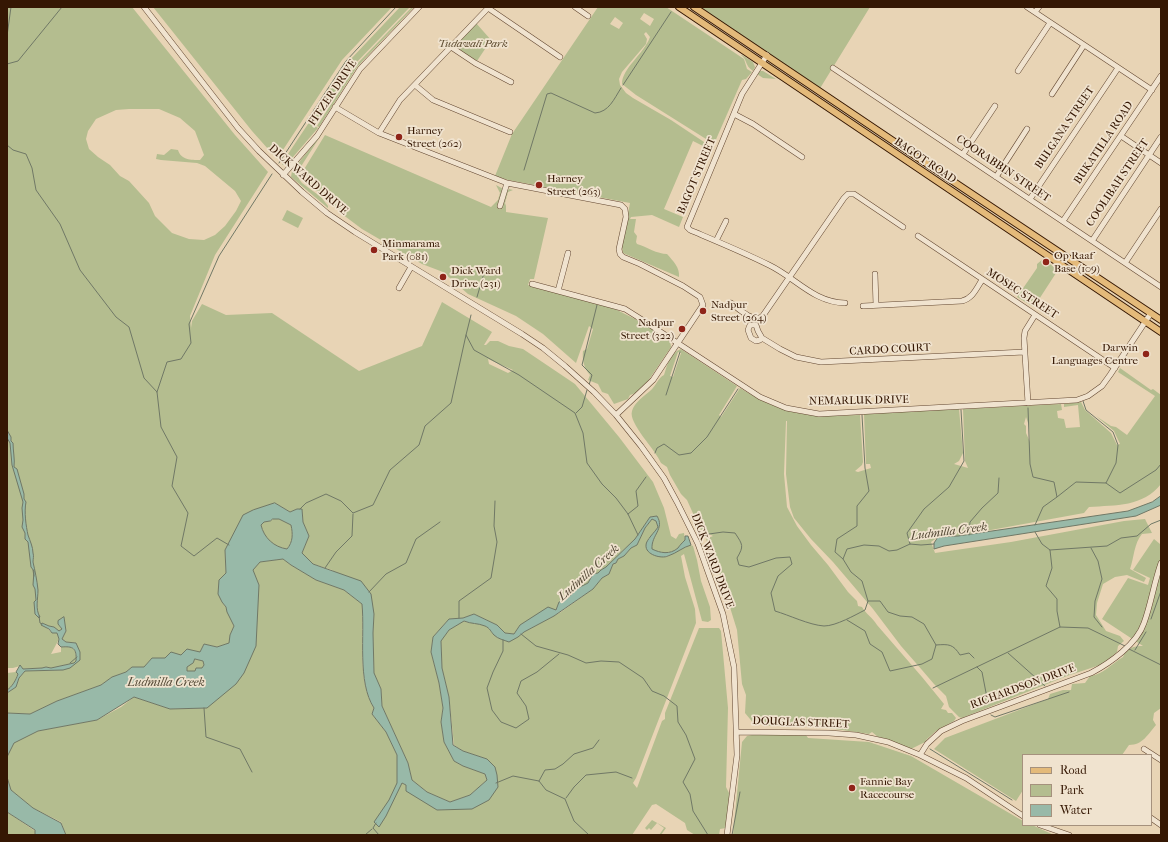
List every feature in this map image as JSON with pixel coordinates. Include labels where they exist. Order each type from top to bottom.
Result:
[{"type":"main road","name":"BAGOT ROAD","points":[[679,7],[1161,332]]},
{"type":"main road","name":"BAGOT ROAD","points":[[694,7],[1161,320]]},
{"type":"street","name":"DICK WARD DRIVE","points":[[144,7],[238,128],[283,175],[327,213],[355,232],[543,348],[588,387],[616,415],[664,478],[698,544],[723,614],[734,667],[737,755],[727,835]]},
{"type":"street","name":"FITZER DRIVE","points":[[283,175],[317,136],[360,69],[419,7]]},
{"type":"street","points":[[575,7],[588,16]]},
{"type":"street","points":[[1027,7],[1152,90]]},
{"type":"street","points":[[1035,12],[1039,7]]},
{"type":"street","points":[[378,133],[400,100],[489,8],[560,57]]},
{"type":"street","points":[[1018,71],[1050,23]]},
{"type":"street","points":[[1052,94],[1084,45]]},
{"type":"street","points":[[451,47],[475,63],[512,82]]},
{"type":"street","name":"BAGOT STREET","points":[[767,56],[742,94],[687,228],[770,265],[815,296],[833,302],[845,303]]},
{"type":"street","name":"COORABBIN STREET","points":[[833,68],[1125,263],[1160,284]]},
{"type":"street","name":"BULGANA STREET","points":[[1030,199],[1118,68]]},
{"type":"street","name":"BUKATILLA ROAD","points":[[1063,222],[1161,76]]},
{"type":"street","points":[[415,85],[433,100],[510,132]]},
{"type":"street","points":[[963,154],[995,106]]},
{"type":"street","points":[[335,107],[378,133],[507,183],[621,205],[625,209],[626,217],[619,249],[620,254],[623,257],[683,286],[700,297],[703,302],[702,308],[650,384],[616,415]]},
{"type":"street","points":[[734,114],[754,124],[802,157]]},
{"type":"street","points":[[996,177],[1028,129]]},
{"type":"street","points":[[1121,136],[1161,163]]},
{"type":"street","name":"COOLIBAH STREET","points":[[1092,241],[1161,136]]},
{"type":"street","points":[[500,206],[507,183]]},
{"type":"street","points":[[731,303],[754,318],[760,318],[790,278],[848,194],[854,194],[903,227]]},
{"type":"street","points":[[1125,263],[1161,209]]},
{"type":"street","points":[[716,241],[726,221]]},
{"type":"street","name":"MOSEC STREET","points":[[918,236],[1115,368]]},
{"type":"street","points":[[558,291],[568,253]]},
{"type":"street","points":[[399,288],[411,267]]},
{"type":"street","points":[[875,274],[876,305]]},
{"type":"street","points":[[863,306],[962,301],[972,296],[982,280]]},
{"type":"street","name":"NEMARLUK DRIVE","points":[[532,284],[595,300],[625,310],[760,397],[786,408],[819,414],[1077,400],[1102,386],[1151,314]]},
{"type":"street","points":[[1028,403],[1024,335],[1036,315]]},
{"type":"street","name":"CARDO COURT","points":[[762,338],[792,356],[821,362],[1024,352]]},
{"type":"street","name":"RICHARDSON DRIVE","points":[[920,755],[927,744],[941,731],[962,721],[1091,673],[1104,666],[1127,647],[1144,625],[1161,563]]},
{"type":"street","name":"DOUGLAS STREET","points":[[736,732],[828,733],[856,735],[888,742],[920,755],[953,772],[978,790],[991,796],[1022,815]]},
{"type":"street","points":[[1144,749],[1152,754]]},
{"type":"street","points":[[1152,754],[1161,760]]},
{"type":"street","points":[[1152,819],[1161,825]]},
{"type":"street","points":[[1043,826],[1069,835]]},
{"type":"green space","points":[[7,7],[132,7],[235,135],[268,172],[215,255],[190,316],[191,328],[192,321],[202,304],[226,315],[272,313],[359,371],[422,346],[442,302],[492,332],[484,345],[490,341],[498,341],[509,346],[523,349],[575,384],[619,437],[653,482],[664,508],[671,536],[676,539],[679,534],[684,533],[685,540],[672,552],[658,552],[651,549],[659,520],[657,516],[650,517],[635,539],[606,567],[598,573],[593,574],[588,583],[559,602],[556,610],[533,618],[520,625],[514,634],[505,633],[497,625],[474,614],[463,618],[449,619],[433,637],[431,652],[439,683],[443,708],[441,722],[444,742],[454,761],[485,774],[487,780],[470,795],[450,802],[427,792],[412,780],[408,763],[382,706],[381,689],[374,674],[374,614],[332,570],[313,564],[302,553],[309,536],[303,522],[302,510],[297,509],[290,512],[275,503],[233,536],[225,550],[226,573],[219,580],[222,602],[234,626],[230,635],[230,643],[217,647],[204,644],[200,652],[165,658],[152,658],[144,667],[132,667],[126,672],[112,677],[101,685],[57,701],[30,714],[7,713],[7,693],[16,687],[19,678],[25,671],[63,670],[80,660],[76,643],[66,642],[62,639],[66,631],[63,617],[58,624],[62,629],[59,632],[54,627],[42,623],[52,633],[57,633],[59,639],[51,654],[61,652],[61,647],[69,647],[76,653],[76,661],[74,663],[51,668],[23,669],[20,666],[7,668]],"holes":[[[159,109],[180,118],[195,131],[204,155],[200,160],[184,158],[178,150],[171,149],[164,155],[157,154],[156,159],[197,163],[205,166],[235,191],[241,201],[225,226],[215,235],[204,240],[189,239],[172,233],[155,216],[149,203],[129,181],[120,176],[110,165],[89,149],[86,139],[88,131],[96,119],[116,110]],[[488,359],[513,370],[508,373],[489,364]]]},
{"type":"green space","points":[[153,7],[392,7],[342,60],[277,159],[252,131]]},
{"type":"green space","points":[[400,7],[410,7],[354,65],[315,126],[318,128],[287,164],[282,165],[350,60]]},
{"type":"green space","points":[[412,7],[414,7],[357,67],[319,127],[317,126],[355,66]]},
{"type":"green space","points":[[598,7],[666,7],[744,59],[747,69],[752,72],[746,79],[742,80],[714,144],[636,95],[622,84],[626,72],[643,49],[647,43],[650,37],[646,32],[644,34],[647,39],[646,44],[622,72],[619,79],[620,85],[626,93],[707,144],[705,147],[693,141],[664,209],[683,217],[679,227],[652,215],[631,217],[630,219],[636,219],[634,232],[637,236],[637,244],[656,252],[667,254],[677,267],[679,277],[623,253],[622,247],[630,203],[508,180],[495,176],[512,134]],"holes":[[[644,13],[654,19],[650,26],[640,19]],[[615,17],[623,23],[619,29],[610,24]]]},
{"type":"green space","points":[[697,7],[870,7],[819,90]]},
{"type":"green space","name":"Tudawali Park","points":[[476,23],[491,40],[477,61],[458,50],[456,44]]},
{"type":"green space","points":[[741,55],[753,62],[755,67],[753,71],[748,67],[745,59]]},
{"type":"green space","points":[[760,71],[763,71],[776,79],[763,78],[757,74]]},
{"type":"green space","points":[[323,132],[298,173],[299,179],[302,183],[321,197],[328,208],[291,177],[292,171]]},
{"type":"green space","points":[[325,135],[491,207],[498,200],[500,193],[496,185],[507,191],[509,189],[513,190],[508,192],[505,203],[506,212],[548,218],[534,279],[530,279],[528,285],[613,308],[639,321],[670,341],[671,347],[648,381],[636,393],[630,395],[628,399],[614,404],[608,394],[602,392],[598,384],[588,380],[590,375],[583,361],[583,351],[587,349],[593,329],[589,326],[576,363],[543,334],[516,316],[468,294],[443,272],[422,264],[362,229],[342,214],[303,179],[303,171]]},
{"type":"green space","points":[[287,210],[303,218],[298,228],[282,220]]},
{"type":"green space","points":[[1043,259],[1058,270],[1034,307],[1017,297],[1037,268],[1037,264]]},
{"type":"green space","points":[[681,349],[737,386],[719,415],[721,417],[740,388],[771,404],[798,413],[826,416],[860,415],[863,462],[862,465],[855,471],[858,472],[871,468],[870,464],[866,464],[864,414],[959,409],[963,453],[959,461],[954,464],[968,468],[965,461],[963,409],[1061,404],[1062,410],[1057,411],[1058,418],[1064,419],[1066,428],[1080,427],[1078,405],[1064,407],[1064,404],[1081,402],[1085,410],[1111,433],[1117,445],[1120,444],[1114,431],[1096,416],[1127,435],[1155,396],[1118,372],[1120,368],[1151,390],[1153,389],[1161,395],[1161,484],[1154,492],[1137,501],[1119,505],[1089,507],[1084,513],[958,536],[938,537],[931,542],[935,553],[1011,542],[1124,521],[1145,519],[1152,533],[1142,534],[1139,538],[1130,569],[1146,578],[1144,582],[1127,575],[1115,577],[1103,584],[1097,603],[1096,615],[1106,631],[1120,636],[1124,641],[1118,646],[1117,652],[1103,664],[1067,676],[962,718],[959,717],[949,707],[946,696],[901,646],[873,609],[794,518],[790,507],[786,474],[786,421],[784,474],[787,507],[797,526],[848,592],[857,601],[858,606],[862,607],[874,620],[944,704],[941,709],[946,710],[948,713],[952,713],[956,718],[954,721],[936,731],[925,742],[911,749],[878,737],[872,732],[869,734],[808,725],[770,726],[761,721],[755,725],[745,713],[746,695],[742,684],[737,630],[720,575],[706,539],[713,536],[700,529],[687,500],[681,494],[667,467],[661,463],[638,429],[632,416],[632,411],[635,405],[664,375],[666,367],[674,353]],"holes":[[[678,352],[681,353],[673,377],[670,376]],[[1026,417],[1029,424],[1030,442],[1026,433],[1026,426],[1024,424]]]},
{"type":"green space","points":[[279,519],[291,525],[292,538],[287,549],[270,542],[262,530],[261,525],[264,522]]},
{"type":"green space","points":[[652,519],[656,520],[658,527],[653,535],[648,539],[647,550],[667,557],[684,547],[691,545],[693,546],[701,581],[710,607],[711,620],[708,622],[702,621],[684,554],[681,556],[685,577],[695,609],[696,623],[633,783],[637,788],[699,628],[719,628],[721,631],[728,708],[726,787],[730,795],[726,828],[720,829],[719,835],[695,835],[687,830],[685,823],[656,804],[652,805],[632,835],[66,835],[61,822],[33,808],[11,790],[7,777],[7,757],[13,743],[38,731],[97,720],[121,707],[134,697],[170,709],[207,708],[259,585],[252,570],[260,562],[283,559],[316,580],[344,590],[362,604],[362,658],[365,685],[374,708],[372,714],[386,732],[397,755],[397,768],[402,783],[437,810],[451,809],[489,800],[487,759],[463,751],[454,745],[449,697],[442,668],[441,640],[449,630],[463,621],[486,626],[500,639],[518,637],[524,632],[561,612],[593,589],[602,578],[609,574],[613,564],[616,563],[618,559],[637,545],[645,528]]},
{"type":"green space","points":[[1154,539],[1160,544],[1161,543],[1161,708],[1154,713],[1153,720],[1156,725],[1142,741],[1134,745],[1129,745],[1123,754],[1022,754],[1022,792],[1016,801],[934,749],[945,738],[1048,699],[1050,694],[1063,690],[1071,690],[1072,684],[1085,683],[1090,676],[1103,671],[1123,657],[1126,651],[1136,646],[1143,646],[1102,619],[1128,578],[1148,585],[1150,578],[1133,570]]},
{"type":"green space","points":[[195,659],[203,661],[204,665],[202,669],[196,668],[195,671],[187,671],[187,667]]},
{"type":"green space","points":[[16,672],[18,674],[16,679],[7,690],[7,673]]},
{"type":"green space","name":"Fannie Bay Racecourse","points":[[757,734],[806,735],[808,738],[869,742],[911,756],[1022,820],[1022,826],[1034,826],[1054,835],[733,835],[742,742],[747,736]]},
{"type":"green space","points":[[7,812],[35,831],[35,835],[7,835]]},
{"type":"green space","points":[[652,820],[666,828],[661,835],[659,835],[664,828],[657,823],[651,830],[649,828],[647,830],[645,828]]},
{"type":"water","points":[[7,430],[13,443],[14,467],[17,469],[26,502],[26,523],[33,551],[33,562],[37,579],[37,607],[39,618],[35,614],[34,602],[36,600],[33,585],[34,571],[31,567],[28,542],[25,539],[25,533],[22,527],[23,502],[12,465]]},
{"type":"water","points":[[1161,496],[1161,505],[1136,516],[944,546],[934,549],[934,543],[938,537],[958,536],[1128,511],[1152,502]]},
{"type":"water","name":"Ludmilla Creek","points":[[275,503],[290,512],[297,509],[302,509],[303,522],[309,536],[302,553],[313,564],[361,581],[371,594],[374,614],[374,673],[381,689],[382,706],[408,763],[412,780],[427,792],[450,802],[470,795],[487,780],[485,774],[454,761],[444,742],[441,722],[443,708],[439,683],[431,652],[433,637],[449,619],[463,618],[474,614],[497,625],[505,633],[514,634],[520,625],[548,607],[556,610],[559,602],[570,596],[578,588],[588,583],[593,574],[598,573],[606,567],[635,539],[650,517],[657,516],[659,521],[659,528],[653,540],[652,549],[658,552],[672,552],[685,540],[685,536],[688,536],[691,545],[665,557],[651,554],[646,548],[646,543],[658,527],[656,521],[652,519],[645,528],[637,545],[631,548],[624,556],[613,564],[609,574],[602,578],[593,589],[554,616],[509,642],[499,638],[485,626],[480,624],[464,621],[449,630],[441,641],[442,668],[449,697],[453,745],[463,751],[487,759],[495,767],[497,775],[498,787],[489,800],[472,809],[437,810],[406,791],[406,785],[402,783],[379,827],[374,822],[389,800],[397,783],[397,755],[386,732],[372,714],[374,708],[365,685],[362,604],[344,590],[316,580],[283,559],[260,562],[253,570],[259,585],[256,646],[244,673],[236,684],[207,708],[170,709],[134,697],[97,720],[38,731],[14,743],[7,757],[7,713],[30,714],[57,701],[101,685],[112,677],[126,672],[132,667],[144,667],[152,658],[165,658],[171,652],[181,655],[187,649],[200,652],[204,644],[217,647],[229,643],[230,635],[234,626],[226,607],[218,594],[219,580],[226,573],[225,550],[243,515]],"holes":[[[279,519],[291,525],[292,538],[287,549],[282,548],[270,541],[262,530],[261,525],[264,522]],[[195,659],[203,661],[204,665],[202,668],[196,668],[195,671],[187,671],[187,667],[193,663]]]},
{"type":"water","points":[[64,617],[66,631],[62,639],[66,642],[76,643],[80,652],[80,660],[70,668],[63,670],[25,671],[19,678],[16,687],[7,693],[7,690],[16,679],[18,674],[16,672],[20,665],[23,669],[51,668],[74,663],[76,661],[75,651],[69,647],[61,647],[58,644],[59,639],[57,633],[52,633],[49,629],[41,625],[42,623],[54,627],[59,631],[62,629],[58,624],[58,621]]},
{"type":"water","points":[[7,777],[11,790],[33,808],[61,823],[66,835],[35,835],[35,830],[7,812]]},
{"type":"waterway","points":[[7,36],[11,7]]},
{"type":"waterway","points":[[7,64],[18,61],[62,7]]},
{"type":"waterway","points":[[279,163],[346,61],[396,7]]},
{"type":"waterway","points":[[623,85],[671,12]]},
{"type":"waterway","points":[[524,170],[547,94],[551,93],[595,113],[608,108],[621,88]]},
{"type":"waterway","points":[[7,145],[13,150],[26,154],[32,168],[36,190],[60,224],[80,270],[116,317],[129,327],[144,378],[157,392],[161,427],[177,457],[172,486],[188,513],[181,546],[194,556],[217,538],[229,545]]},
{"type":"waterway","points":[[157,392],[167,362],[181,359],[191,343],[189,324],[219,256],[272,174]]},
{"type":"waterway","points":[[477,297],[484,273]]},
{"type":"waterway","points":[[589,385],[592,375],[582,365],[597,305]]},
{"type":"waterway","points":[[471,315],[466,335],[474,350],[519,375],[575,413],[583,433],[587,463],[602,484],[616,498],[628,514],[638,535]]},
{"type":"waterway","points":[[300,509],[306,503],[326,494],[341,501],[353,513],[373,505],[390,470],[419,445],[425,426],[451,403],[466,335]]},
{"type":"waterway","points":[[666,395],[680,352]]},
{"type":"waterway","points":[[655,453],[657,448],[664,444],[679,455],[691,453],[707,437],[738,389]]},
{"type":"waterway","points":[[576,413],[582,407],[587,390]]},
{"type":"waterway","points":[[1057,497],[1076,482],[1106,483],[1116,463],[1118,445],[1113,432],[1086,410],[1083,401]]},
{"type":"waterway","points":[[1028,408],[1030,464],[1033,477],[1054,482],[1057,497],[1043,507],[1035,525]]},
{"type":"waterway","points":[[910,544],[907,533],[924,509],[949,487],[964,461],[961,410]]},
{"type":"waterway","points":[[843,559],[835,552],[837,539],[857,526],[857,506],[869,491],[865,468],[862,415]]},
{"type":"waterway","points":[[1106,483],[1120,493],[1156,470],[1161,464]]},
{"type":"waterway","points":[[628,514],[638,506],[636,491],[646,477]]},
{"type":"waterway","points":[[969,535],[970,522],[998,493],[999,478]]},
{"type":"waterway","points":[[459,618],[459,601],[491,578],[497,542],[494,526],[495,501]]},
{"type":"waterway","points":[[325,568],[336,552],[352,536],[353,514]]},
{"type":"waterway","points":[[1050,550],[1107,546],[1121,538],[1137,536],[1151,524],[1161,520]]},
{"type":"waterway","points":[[369,592],[386,574],[406,563],[416,539],[440,522]]},
{"type":"waterway","name":"Ludmilla Creek","points":[[702,535],[723,532],[735,533],[742,546],[737,558],[739,565],[749,567],[776,558],[790,557],[792,564],[778,576],[771,593],[775,611],[806,622],[824,626],[829,626],[840,622],[865,610],[868,601],[862,581],[851,572],[843,559],[847,549],[864,545],[879,546],[889,551],[897,550],[910,544],[934,544]]},
{"type":"waterway","points":[[1035,532],[1042,544],[1050,550],[1052,568],[1046,586],[1057,599],[1057,611],[1060,627]]},
{"type":"waterway","points":[[1091,548],[1098,561],[1102,579],[1095,601],[1094,617],[1102,627]]},
{"type":"waterway","points":[[33,570],[34,576]]},
{"type":"waterway","points":[[1151,619],[1161,591]]},
{"type":"waterway","points":[[847,620],[865,631],[870,644],[882,652],[890,671],[922,664],[932,659],[936,645],[924,624],[912,617],[900,616],[888,612],[880,601],[868,601]]},
{"type":"waterway","points":[[39,616],[40,623],[42,624]]},
{"type":"waterway","points":[[933,688],[1060,627],[1088,628],[1125,646]]},
{"type":"waterway","points":[[1135,650],[1146,632]]},
{"type":"waterway","points":[[521,634],[536,646],[568,655],[586,663],[601,661],[619,662],[643,678],[652,691],[664,696],[677,706],[678,722],[686,735],[695,759],[683,782],[690,794],[693,811],[708,835]]},
{"type":"waterway","points":[[503,640],[503,651],[487,688],[492,710],[501,722],[516,728],[529,719],[526,706],[517,693],[521,681],[537,672],[559,654]]},
{"type":"waterway","points":[[936,645],[953,647],[960,655],[969,653],[974,658]]},
{"type":"waterway","points":[[1129,649],[1161,665]]},
{"type":"waterway","points":[[1008,653],[1045,686]]},
{"type":"waterway","points":[[70,663],[77,657]]},
{"type":"waterway","points":[[977,667],[982,672],[988,703]]},
{"type":"waterway","points":[[991,715],[995,717],[1069,692]]},
{"type":"waterway","points":[[204,708],[206,737],[240,749],[252,772]]},
{"type":"waterway","points":[[539,781],[545,770],[555,769],[574,754],[593,748],[599,740]]},
{"type":"waterway","points":[[930,749],[1012,800]]},
{"type":"waterway","points":[[566,798],[586,775],[616,772],[632,778]]},
{"type":"waterway","points":[[496,783],[513,776],[539,781],[546,790],[565,799],[574,821],[589,835]]},
{"type":"waterway","points":[[732,835],[740,792]]},
{"type":"waterway","points":[[376,823],[373,828],[379,835]]},
{"type":"waterway","points":[[365,835],[372,829]]},
{"type":"place","name":"Harney Street (262)","points":[[399,137]]},
{"type":"place","name":"Harney Street (263)","points":[[539,185]]},
{"type":"place","name":"Minmarama Park (081)","points":[[374,250]]},
{"type":"place","name":"Op Raaf Base (109)","points":[[1046,262]]},
{"type":"place","name":"Dick Ward Drive (231)","points":[[443,277]]},
{"type":"place","name":"Nadpur Street (264)","points":[[703,311]]},
{"type":"place","name":"Nadpur Street (322)","points":[[682,329]]},
{"type":"place","name":"Darwin Languages Centre","points":[[1146,354]]},
{"type":"place","name":"Fannie Bay Racecourse","points":[[852,788]]}]
